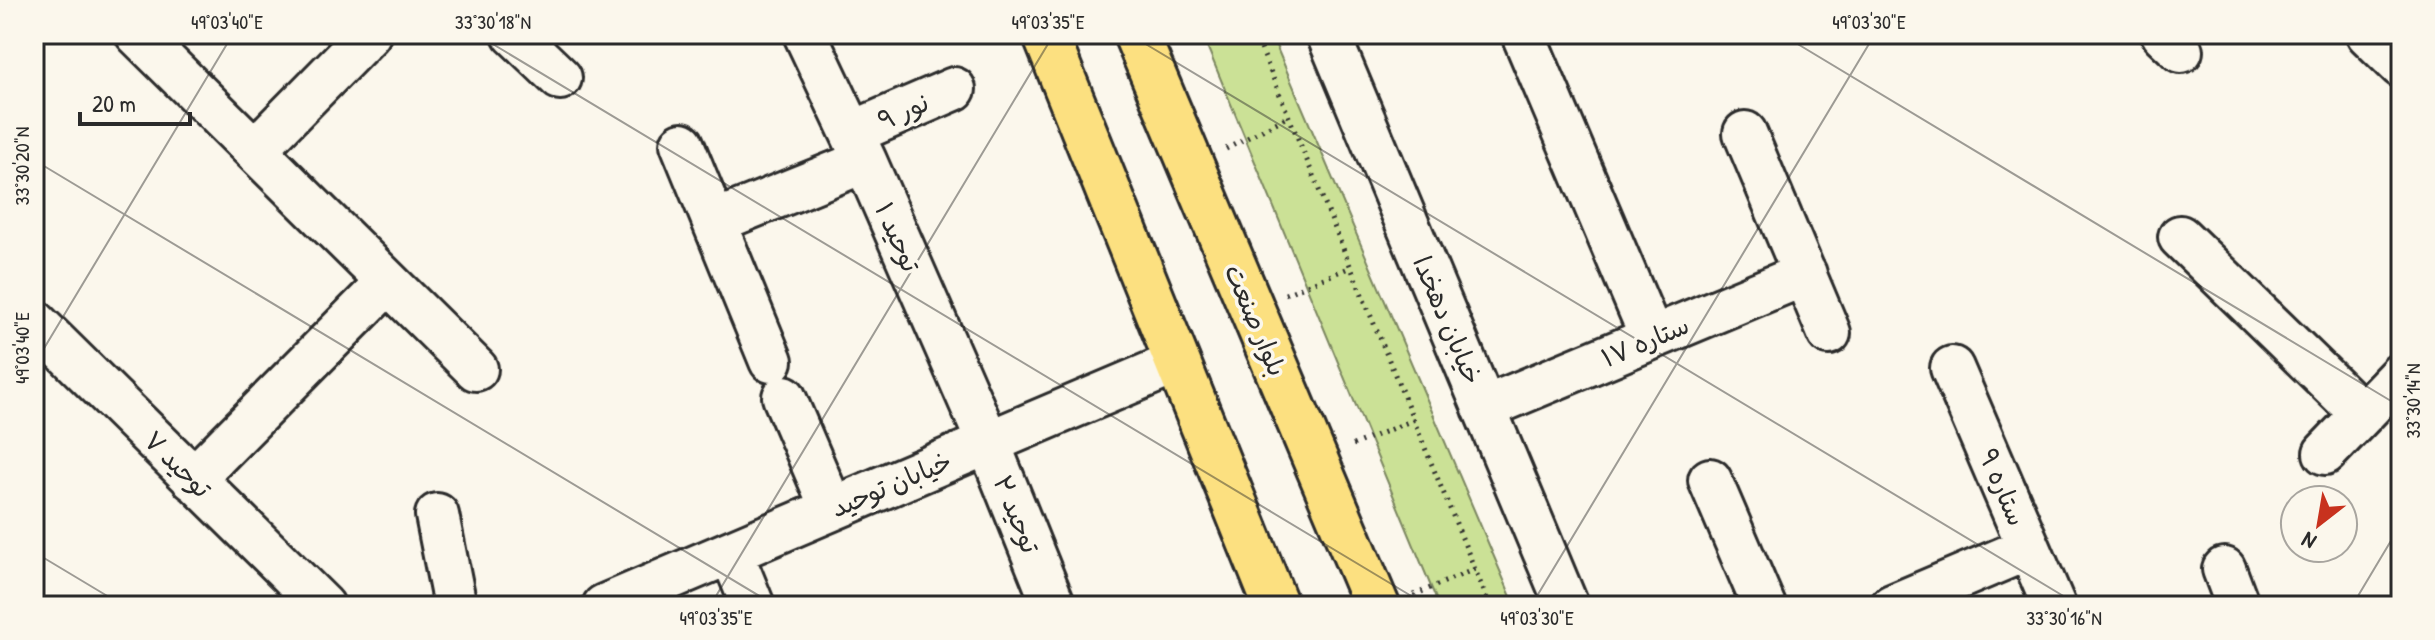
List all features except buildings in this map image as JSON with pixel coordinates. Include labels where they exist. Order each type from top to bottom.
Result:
[{"type":"main road","points":[[1045,34],[1276,606]]},
{"type":"main road","name":"بلوار صنعت","points":[[1136,34],[1191,164],[1391,602]]},
{"type":"street","points":[[137,34],[476,369]]},
{"type":"street","points":[[255,150],[369,34]]},
{"type":"street","points":[[514,34],[560,78]]},
{"type":"street","name":"توحید ۱","points":[[805,34],[988,442]]},
{"type":"street","name":"خیابان دهخدا","points":[[1328,34],[1567,606]]},
{"type":"street","points":[[1523,34],[1652,338]]},
{"type":"street","points":[[2368,34],[2401,66]]},
{"type":"street","name":"نور ۹","points":[[714,222],[858,147],[954,89]]},
{"type":"street","points":[[1745,133],[1829,333]]},
{"type":"street","points":[[682,144],[832,509]]},
{"type":"street","points":[[2180,237],[2362,414]]},
{"type":"street","name":"ستاره ۱۷","points":[[1484,408],[1805,274]]},
{"type":"street","points":[[193,479],[388,282]]},
{"type":"street","name":"توحید ۷","points":[[34,321],[323,606]]},
{"type":"street","name":"خیابان توحید","points":[[604,606],[1178,362]]},
{"type":"street","name":"ستاره ۹","points":[[1952,368],[2054,606]]},
{"type":"street","points":[[2325,453],[2401,374]]},
{"type":"street","name":"توحید ۲","points":[[988,442],[1050,595]]},
{"type":"street","points":[[1710,480],[1764,606]]},
{"type":"street","points":[[437,515],[455,606]]},
{"type":"street","points":[[1892,606],[2029,548]]},
{"type":"street","points":[[731,552],[753,606]]},
{"type":"path","points":[[1255,34],[1490,606]]},
{"type":"path","points":[[1191,164],[1224,151],[1289,116]]},
{"type":"path","points":[[1284,294],[1351,267]]},
{"type":"path","points":[[1346,448],[1415,419]]},
{"type":"path","points":[[1391,602],[1475,569]]},
{"type":"green space","points":[[1202,34],[1271,34],[1515,606],[1439,606]]}]
